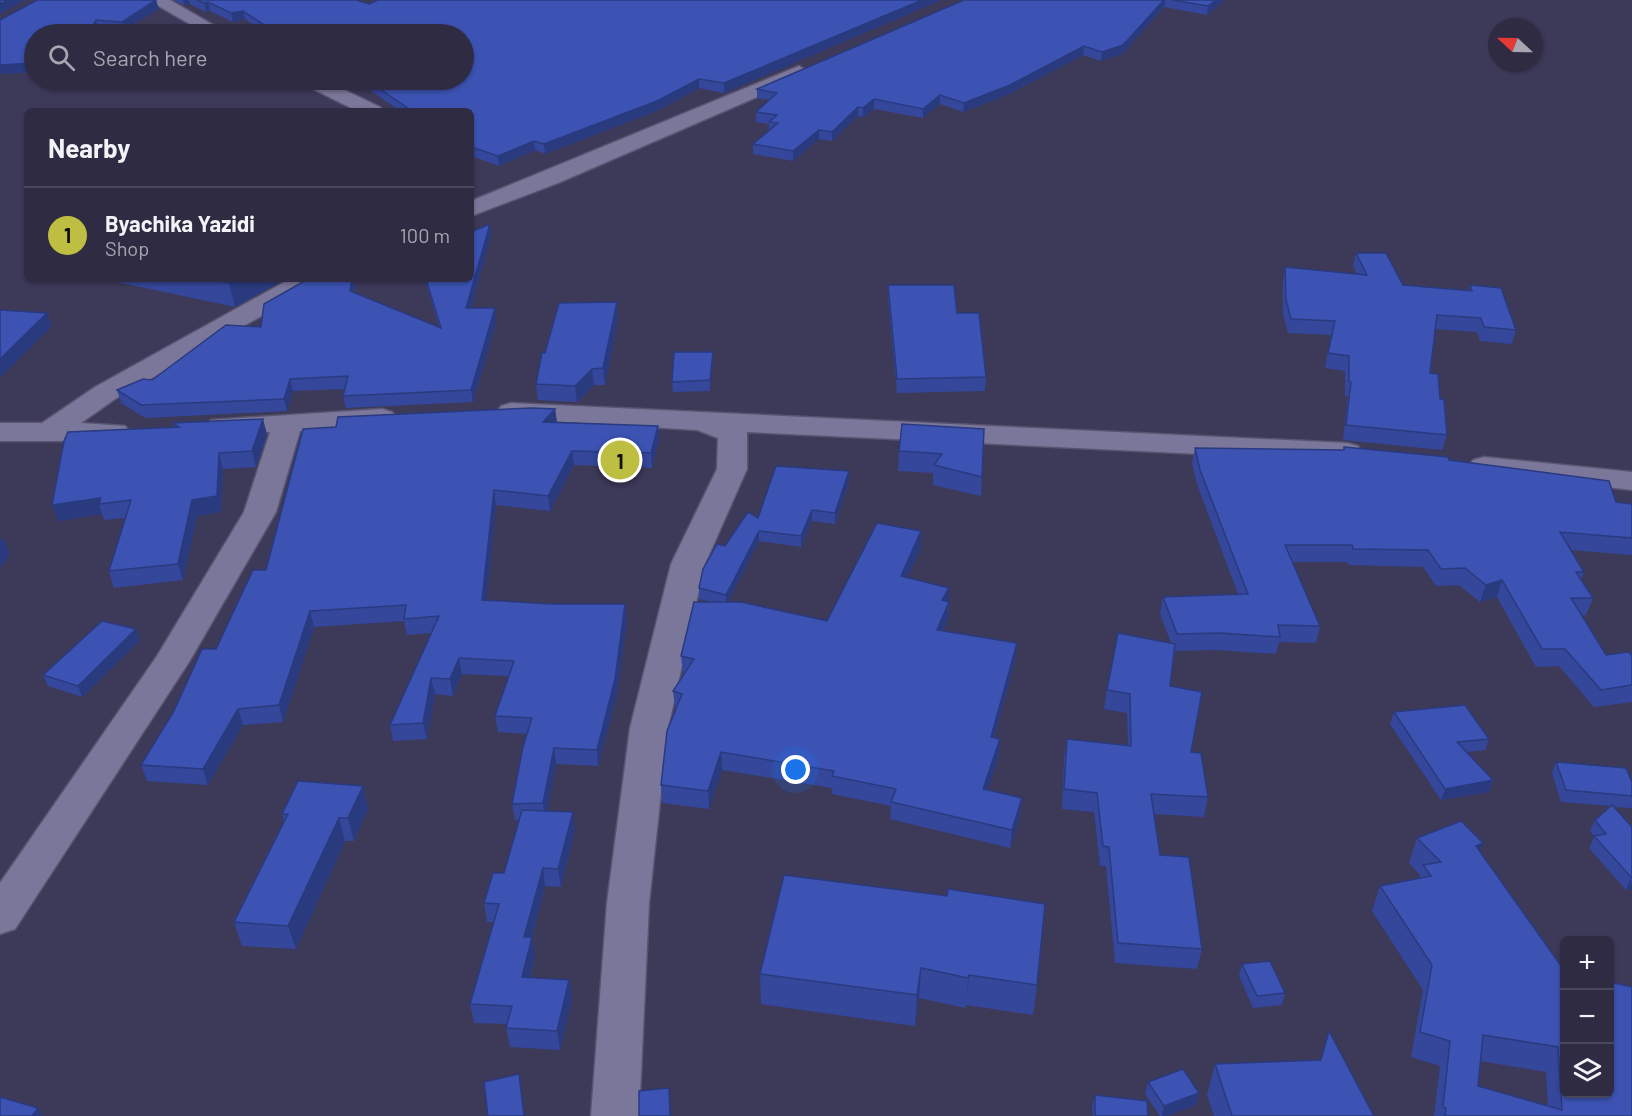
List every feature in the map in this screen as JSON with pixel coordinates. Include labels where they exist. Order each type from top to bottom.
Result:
[{"type":"street","points":[[157,0],[201,24]]},
{"type":"street","points":[[474,208],[550,178],[818,64]]},
{"type":"street","points":[[330,90],[367,108]]},
{"type":"street","points":[[49,432],[105,393],[304,282]]},
{"type":"street","points":[[483,413],[529,411],[1372,454]]},
{"type":"street","points":[[195,428],[414,416]]},
{"type":"street","points":[[615,1116],[628,903],[649,728],[688,564],[732,469],[733,433],[696,419]]},
{"type":"street","points":[[0,917],[171,662],[260,512],[288,423]]},
{"type":"street","points":[[0,432],[137,431]]},
{"type":"street","points":[[1455,463],[1632,481]]},
{"type":"building","points":[[37,0],[156,0],[122,22],[96,20],[94,24],[24,24],[24,64],[0,65],[0,20]]},
{"type":"building","points":[[197,0],[356,0],[369,4],[378,0],[922,0],[724,83],[699,79],[657,101],[544,144],[534,141],[498,156],[474,148],[474,108],[408,108],[382,90],[474,90],[474,24],[263,24],[243,11],[231,13],[208,2]]},
{"type":"building","points":[[964,0],[1164,0],[1123,45],[1102,52],[1084,46],[1010,85],[964,103],[940,95],[923,109],[874,99],[863,108],[858,107],[832,132],[819,130],[793,151],[753,144],[778,123],[769,122],[777,115],[756,112],[777,93],[757,89]]},
{"type":"building","points":[[1172,0],[1216,0],[1208,6]]},
{"type":"building","points":[[490,224],[474,280],[474,231]]},
{"type":"building","points":[[1356,253],[1386,253],[1403,285],[1472,291],[1470,285],[1501,288],[1516,330],[1484,327],[1481,318],[1437,315],[1430,373],[1438,374],[1440,399],[1444,399],[1447,435],[1346,425],[1351,382],[1349,381],[1349,356],[1328,353],[1335,321],[1291,319],[1286,300],[1285,267],[1367,275]]},
{"type":"building","points":[[303,282],[352,282],[350,291],[441,328],[427,282],[473,282],[466,308],[495,308],[471,390],[343,396],[348,376],[290,379],[284,399],[141,405],[117,390],[143,379],[152,380],[226,325],[261,327],[264,304]]},
{"type":"building","points":[[888,285],[954,285],[957,313],[979,313],[986,377],[897,379]]},
{"type":"building","points":[[617,302],[603,368],[592,369],[575,386],[536,384],[542,353],[545,353],[559,303]]},
{"type":"building","points":[[0,310],[47,313],[0,359]]},
{"type":"building","points":[[674,352],[713,352],[710,380],[672,382]]},
{"type":"building","points":[[532,408],[555,409],[543,422],[658,426],[651,453],[572,451],[548,496],[494,490],[482,600],[551,604],[625,604],[615,679],[597,750],[554,748],[543,803],[512,804],[523,747],[532,718],[495,716],[514,661],[459,658],[450,679],[431,678],[423,723],[390,725],[439,616],[404,619],[406,605],[310,611],[279,705],[238,709],[203,769],[141,765],[174,711],[202,649],[216,649],[253,570],[266,570],[303,429],[336,427],[338,417]]},
{"type":"building","points":[[263,419],[252,451],[219,453],[217,496],[192,500],[178,564],[109,571],[131,500],[99,504],[101,498],[52,505],[64,441],[68,432],[179,427],[173,423]]},
{"type":"building","points":[[902,424],[984,429],[982,477],[934,465],[942,454],[899,451]]},
{"type":"building","points":[[1344,447],[1448,457],[1449,460],[1609,481],[1616,502],[1632,504],[1632,538],[1560,532],[1584,572],[1576,572],[1593,598],[1571,598],[1606,655],[1629,652],[1632,656],[1632,685],[1601,690],[1565,649],[1542,649],[1502,580],[1486,585],[1465,568],[1441,569],[1428,550],[1353,549],[1352,545],[1285,545],[1320,626],[1278,625],[1280,637],[1220,633],[1177,634],[1163,597],[1248,594],[1200,470],[1195,448],[1344,450]]},
{"type":"building","points":[[776,466],[849,471],[835,513],[812,510],[801,536],[759,531],[726,595],[699,588],[703,569],[717,544],[725,546],[748,512],[758,518]]},
{"type":"building","points":[[877,523],[921,531],[901,576],[949,588],[942,600],[949,602],[937,630],[1017,643],[991,737],[1000,739],[983,789],[1022,798],[1012,830],[891,802],[896,789],[832,776],[834,771],[721,752],[708,791],[661,785],[667,731],[682,694],[673,691],[694,659],[681,656],[694,602],[741,602],[827,621]]},
{"type":"building","points":[[102,621],[136,629],[78,686],[43,675]]},
{"type":"building","points":[[1118,633],[1175,644],[1170,686],[1202,692],[1191,752],[1201,753],[1208,797],[1151,794],[1160,855],[1189,857],[1202,949],[1118,943],[1109,847],[1103,846],[1097,793],[1064,789],[1067,739],[1131,746],[1130,694],[1107,690]]},
{"type":"building","points":[[1465,705],[1489,739],[1457,742],[1493,780],[1445,789],[1394,712]]},
{"type":"building","points":[[1556,762],[1626,768],[1632,782],[1632,796],[1566,790]]},
{"type":"building","points":[[298,781],[363,786],[348,818],[339,818],[288,926],[234,922],[288,814],[282,814]]},
{"type":"building","points":[[1612,805],[1632,827],[1632,878],[1594,836],[1606,834],[1595,820]]},
{"type":"building","points":[[522,810],[573,812],[558,869],[543,868],[524,937],[532,937],[522,977],[569,980],[557,1031],[506,1028],[512,1006],[470,1004],[499,904],[484,903],[493,873],[504,873]]},
{"type":"building","points":[[1461,821],[1483,843],[1476,846],[1560,964],[1560,1078],[1558,1047],[1483,1035],[1478,1086],[1562,1110],[1561,1098],[1614,1098],[1614,983],[1632,987],[1632,1116],[1445,1116],[1446,1108],[1443,1107],[1450,1041],[1420,1032],[1432,965],[1380,886],[1431,876],[1423,865],[1441,862],[1417,838]]},
{"type":"building","points":[[784,875],[947,896],[948,889],[1045,904],[1037,985],[969,975],[968,978],[921,968],[917,995],[760,974]]},
{"type":"building","points":[[1270,961],[1285,993],[1257,996],[1242,964]]},
{"type":"building","points":[[1329,1031],[1374,1116],[1232,1116],[1215,1064],[1321,1060]]},
{"type":"building","points":[[1183,1069],[1199,1093],[1164,1106],[1148,1082]]},
{"type":"building","points":[[519,1074],[524,1116],[488,1116],[484,1082]]},
{"type":"building","points":[[669,1088],[670,1116],[639,1116],[639,1091]]},
{"type":"building","points":[[1095,1095],[1147,1101],[1148,1116],[1095,1116]]},
{"type":"building","points":[[0,1097],[38,1108],[32,1116],[0,1116]]},
{"type":"place","name":"Byachika Yazidi","points":[[620,460]]}]
